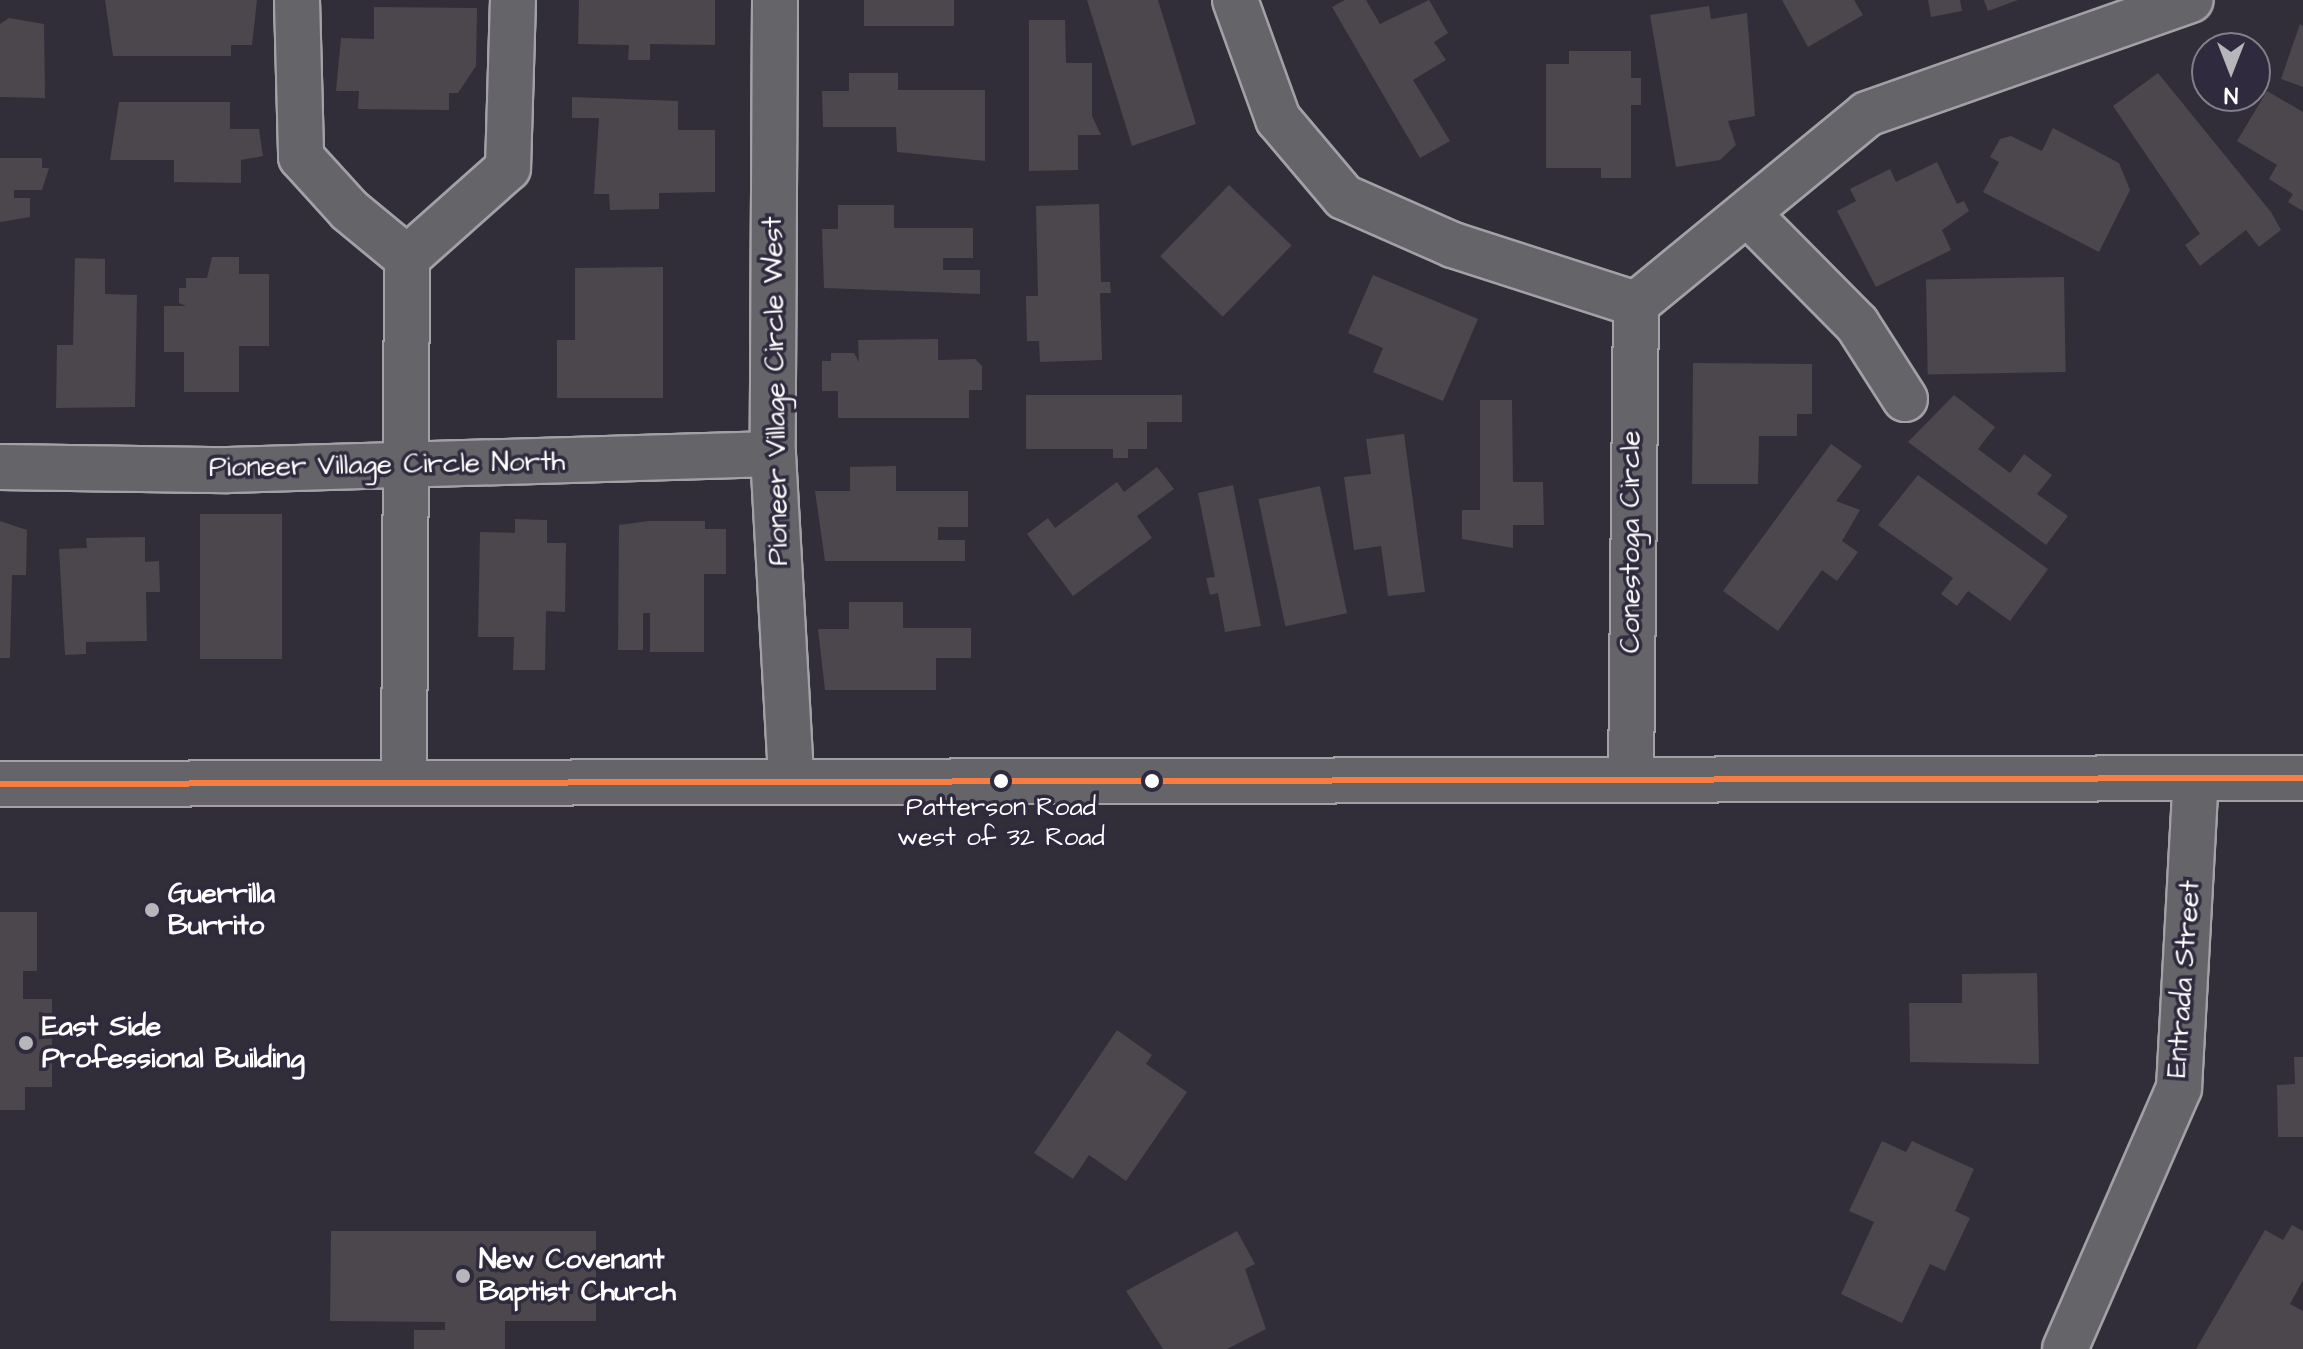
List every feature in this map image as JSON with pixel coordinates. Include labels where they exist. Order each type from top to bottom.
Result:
[{"type":"street","points":[[297,0],[301,157],[349,210],[407,258]]},
{"type":"street","points":[[404,783],[407,258],[508,168],[513,0]]},
{"type":"street","name":"Pioneer Village Circle West","points":[[775,0],[773,454],[791,781]]},
{"type":"street","points":[[1235,0],[1278,119],[1344,197],[1453,245],[1636,304],[1750,216],[1867,114],[2191,0]]},
{"type":"street","points":[[1750,216],[1857,324],[1905,399]]},
{"type":"street","name":"Conestoga Circle","points":[[1631,780],[1636,304]]},
{"type":"street","name":"Pioneer Village Circle North","points":[[0,467],[405,467],[773,454]]},
{"type":"street","name":"Entrada Street","points":[[2065,1349],[2179,1088],[2196,778]]},
{"type":"street","points":[[0,784],[2303,778]]},
{"type":"building","points":[[105,0],[257,0],[252,45],[231,45],[231,56],[113,56]]},
{"type":"building","points":[[579,0],[715,0],[715,45],[650,44],[650,60],[628,60],[629,45],[578,44]]},
{"type":"building","points":[[864,0],[954,0],[954,26],[864,26]]},
{"type":"building","points":[[1087,0],[1158,0],[1196,124],[1132,146]]},
{"type":"building","points":[[1345,0],[1366,0],[1380,24],[1429,0],[1448,33],[1434,42],[1446,60],[1413,80],[1450,141],[1420,158],[1332,7]]},
{"type":"building","points":[[1782,0],[1854,0],[1863,15],[1808,47]]},
{"type":"building","points":[[1928,0],[1960,0],[1962,11],[1931,17]]},
{"type":"building","points":[[1984,0],[2018,0],[1988,11]]},
{"type":"building","points":[[1709,6],[1711,19],[1747,13],[1755,116],[1728,121],[1736,145],[1720,160],[1676,167],[1650,15]]},
{"type":"building","points":[[374,7],[477,8],[476,66],[458,93],[449,93],[449,110],[358,109],[359,91],[336,91],[341,38],[374,39]]},
{"type":"building","points":[[9,18],[44,24],[45,98],[0,97],[0,24]]},
{"type":"building","points":[[1029,20],[1065,20],[1066,63],[1092,63],[1092,116],[1101,135],[1078,135],[1078,170],[1029,171]]},
{"type":"building","points":[[2300,24],[2303,26],[2303,87],[2281,79]]},
{"type":"building","points":[[1569,51],[1631,51],[1631,78],[1641,78],[1641,105],[1631,105],[1631,178],[1601,178],[1601,168],[1546,168],[1546,64],[1569,64]]},
{"type":"building","points":[[849,73],[898,73],[898,90],[985,90],[985,161],[897,152],[896,127],[823,127],[822,91],[849,91]]},
{"type":"building","points":[[2158,73],[2271,212],[2281,230],[2259,247],[2246,230],[2200,266],[2185,245],[2200,234],[2113,106]]},
{"type":"building","points":[[2271,93],[2303,112],[2303,211],[2288,202],[2293,194],[2269,179],[2277,165],[2237,141],[2254,112],[2271,112]]},
{"type":"building","points":[[572,97],[678,101],[678,130],[715,130],[715,192],[659,193],[659,209],[610,210],[609,194],[594,194],[599,118],[572,118]]},
{"type":"building","points":[[119,102],[230,102],[230,129],[259,129],[263,156],[241,160],[241,183],[174,182],[174,160],[110,160]]},
{"type":"building","points":[[2053,128],[2119,163],[2130,190],[2099,252],[1983,192],[1999,162],[1990,157],[2000,139],[2011,136],[2042,151]]},
{"type":"building","points":[[0,158],[42,158],[42,168],[49,168],[42,190],[14,190],[14,198],[30,198],[30,217],[0,222]]},
{"type":"building","points":[[1937,162],[1957,204],[1964,201],[1969,211],[1942,230],[1951,250],[1876,287],[1837,211],[1856,201],[1850,189],[1890,169],[1896,182]]},
{"type":"building","points":[[1229,185],[1292,245],[1223,317],[1160,256]]},
{"type":"building","points":[[1099,204],[1101,282],[1110,282],[1111,293],[1100,293],[1102,360],[1040,362],[1039,341],[1027,341],[1026,296],[1038,296],[1036,206]]},
{"type":"building","points":[[838,205],[894,205],[894,228],[973,228],[973,258],[943,258],[943,270],[980,270],[980,294],[824,288],[822,229],[838,229]]},
{"type":"building","points":[[212,257],[239,257],[239,274],[269,274],[269,346],[239,346],[239,392],[184,392],[184,352],[164,352],[164,306],[186,306],[179,303],[179,288],[186,288],[186,278],[207,278]]},
{"type":"building","points":[[75,258],[105,259],[105,294],[137,295],[135,407],[56,408],[57,345],[73,345]]},
{"type":"building","points":[[663,267],[663,398],[557,398],[557,340],[575,340],[575,268]]},
{"type":"building","points":[[1373,275],[1478,319],[1443,401],[1373,372],[1383,348],[1348,333]]},
{"type":"building","points":[[2064,277],[2066,372],[1928,374],[1926,279]]},
{"type":"building","points":[[938,339],[938,360],[975,359],[982,366],[982,390],[969,390],[969,418],[838,418],[838,391],[822,391],[822,361],[831,361],[831,353],[854,353],[859,362],[858,340]]},
{"type":"building","points":[[1693,363],[1812,364],[1812,414],[1797,414],[1797,436],[1759,436],[1758,484],[1692,484]]},
{"type":"building","points":[[1026,395],[1182,395],[1182,422],[1147,422],[1147,449],[1128,449],[1128,458],[1113,458],[1113,449],[1026,449]]},
{"type":"building","points":[[1954,395],[1995,427],[1978,449],[2010,473],[2024,454],[2052,475],[2037,494],[2068,516],[2046,545],[1908,442]]},
{"type":"building","points":[[1480,400],[1512,400],[1513,482],[1543,482],[1544,525],[1513,525],[1513,548],[1462,539],[1462,510],[1480,510]]},
{"type":"building","points":[[1404,434],[1425,592],[1388,596],[1381,546],[1354,550],[1344,477],[1371,474],[1366,439]]},
{"type":"building","points":[[1831,444],[1862,466],[1836,501],[1860,510],[1842,541],[1858,552],[1837,581],[1822,570],[1778,631],[1723,591]]},
{"type":"building","points":[[896,466],[896,491],[968,491],[968,527],[938,527],[938,540],[965,540],[965,561],[825,561],[815,491],[850,491],[850,467]]},
{"type":"building","points":[[1157,467],[1174,489],[1137,516],[1152,538],[1073,596],[1027,534],[1048,518],[1055,528],[1117,482],[1124,492]]},
{"type":"building","points":[[1918,475],[2048,569],[2010,621],[1968,591],[1957,606],[1941,594],[1953,578],[1878,525]]},
{"type":"building","points":[[1233,485],[1261,626],[1225,632],[1218,593],[1210,595],[1206,578],[1215,577],[1198,493]]},
{"type":"building","points":[[1320,486],[1347,613],[1285,626],[1258,499]]},
{"type":"building","points":[[200,514],[282,514],[282,659],[200,659]]},
{"type":"building","points":[[515,519],[547,520],[547,543],[566,543],[565,612],[546,611],[545,670],[513,670],[514,637],[478,637],[480,532],[515,533]]},
{"type":"building","points":[[0,521],[27,530],[26,575],[12,575],[10,658],[0,658]]},
{"type":"building","points":[[649,521],[705,521],[705,529],[726,529],[726,574],[704,574],[704,652],[650,652],[650,613],[643,613],[643,650],[618,650],[619,525]]},
{"type":"building","points":[[145,537],[145,562],[159,561],[160,592],[146,592],[147,641],[86,642],[86,654],[65,655],[59,549],[87,548],[86,538]]},
{"type":"building","points":[[849,602],[903,602],[903,628],[971,628],[971,658],[936,658],[936,690],[825,690],[818,629],[849,629]]},
{"type":"building","name":"East Side Professional Building","points":[[0,912],[37,912],[37,971],[23,971],[23,999],[52,999],[52,1087],[25,1087],[25,1110],[0,1110]]},
{"type":"building","points":[[2037,973],[2039,1064],[1910,1062],[1909,1003],[1962,1003],[1962,974]]},
{"type":"building","points":[[1117,1030],[1152,1055],[1146,1064],[1187,1092],[1126,1181],[1089,1155],[1073,1179],[1034,1153]]},
{"type":"building","points":[[2294,1057],[2303,1057],[2303,1137],[2278,1137],[2277,1085],[2295,1084]]},
{"type":"building","points":[[1882,1141],[1906,1152],[1912,1141],[1974,1169],[1955,1211],[1970,1218],[1945,1271],[1930,1264],[1902,1323],[1841,1294],[1874,1222],[1849,1211]]},
{"type":"building","points":[[2292,1225],[2303,1231],[2303,1280],[2290,1304],[2303,1311],[2303,1349],[2196,1349],[2265,1230],[2283,1240]]},
{"type":"building","name":"New Covenant Baptist Church","points":[[331,1231],[596,1231],[596,1321],[505,1321],[505,1349],[414,1349],[414,1330],[445,1330],[445,1322],[330,1321]]},
{"type":"building","points":[[1237,1231],[1255,1264],[1245,1269],[1266,1329],[1227,1349],[1163,1349],[1126,1291]]},
{"type":"transit line","points":[[0,784],[2303,778]]},
{"type":"place","name":"Patterson Road west of 32 Road","points":[[1001,781]]},
{"type":"place","name":"Guerrilla Burrito","points":[[152,910]]},
{"type":"place","name":"East Side Professional Building","points":[[26,1043]]},
{"type":"place","name":"New Covenant Baptist Church","points":[[463,1276]]}]
